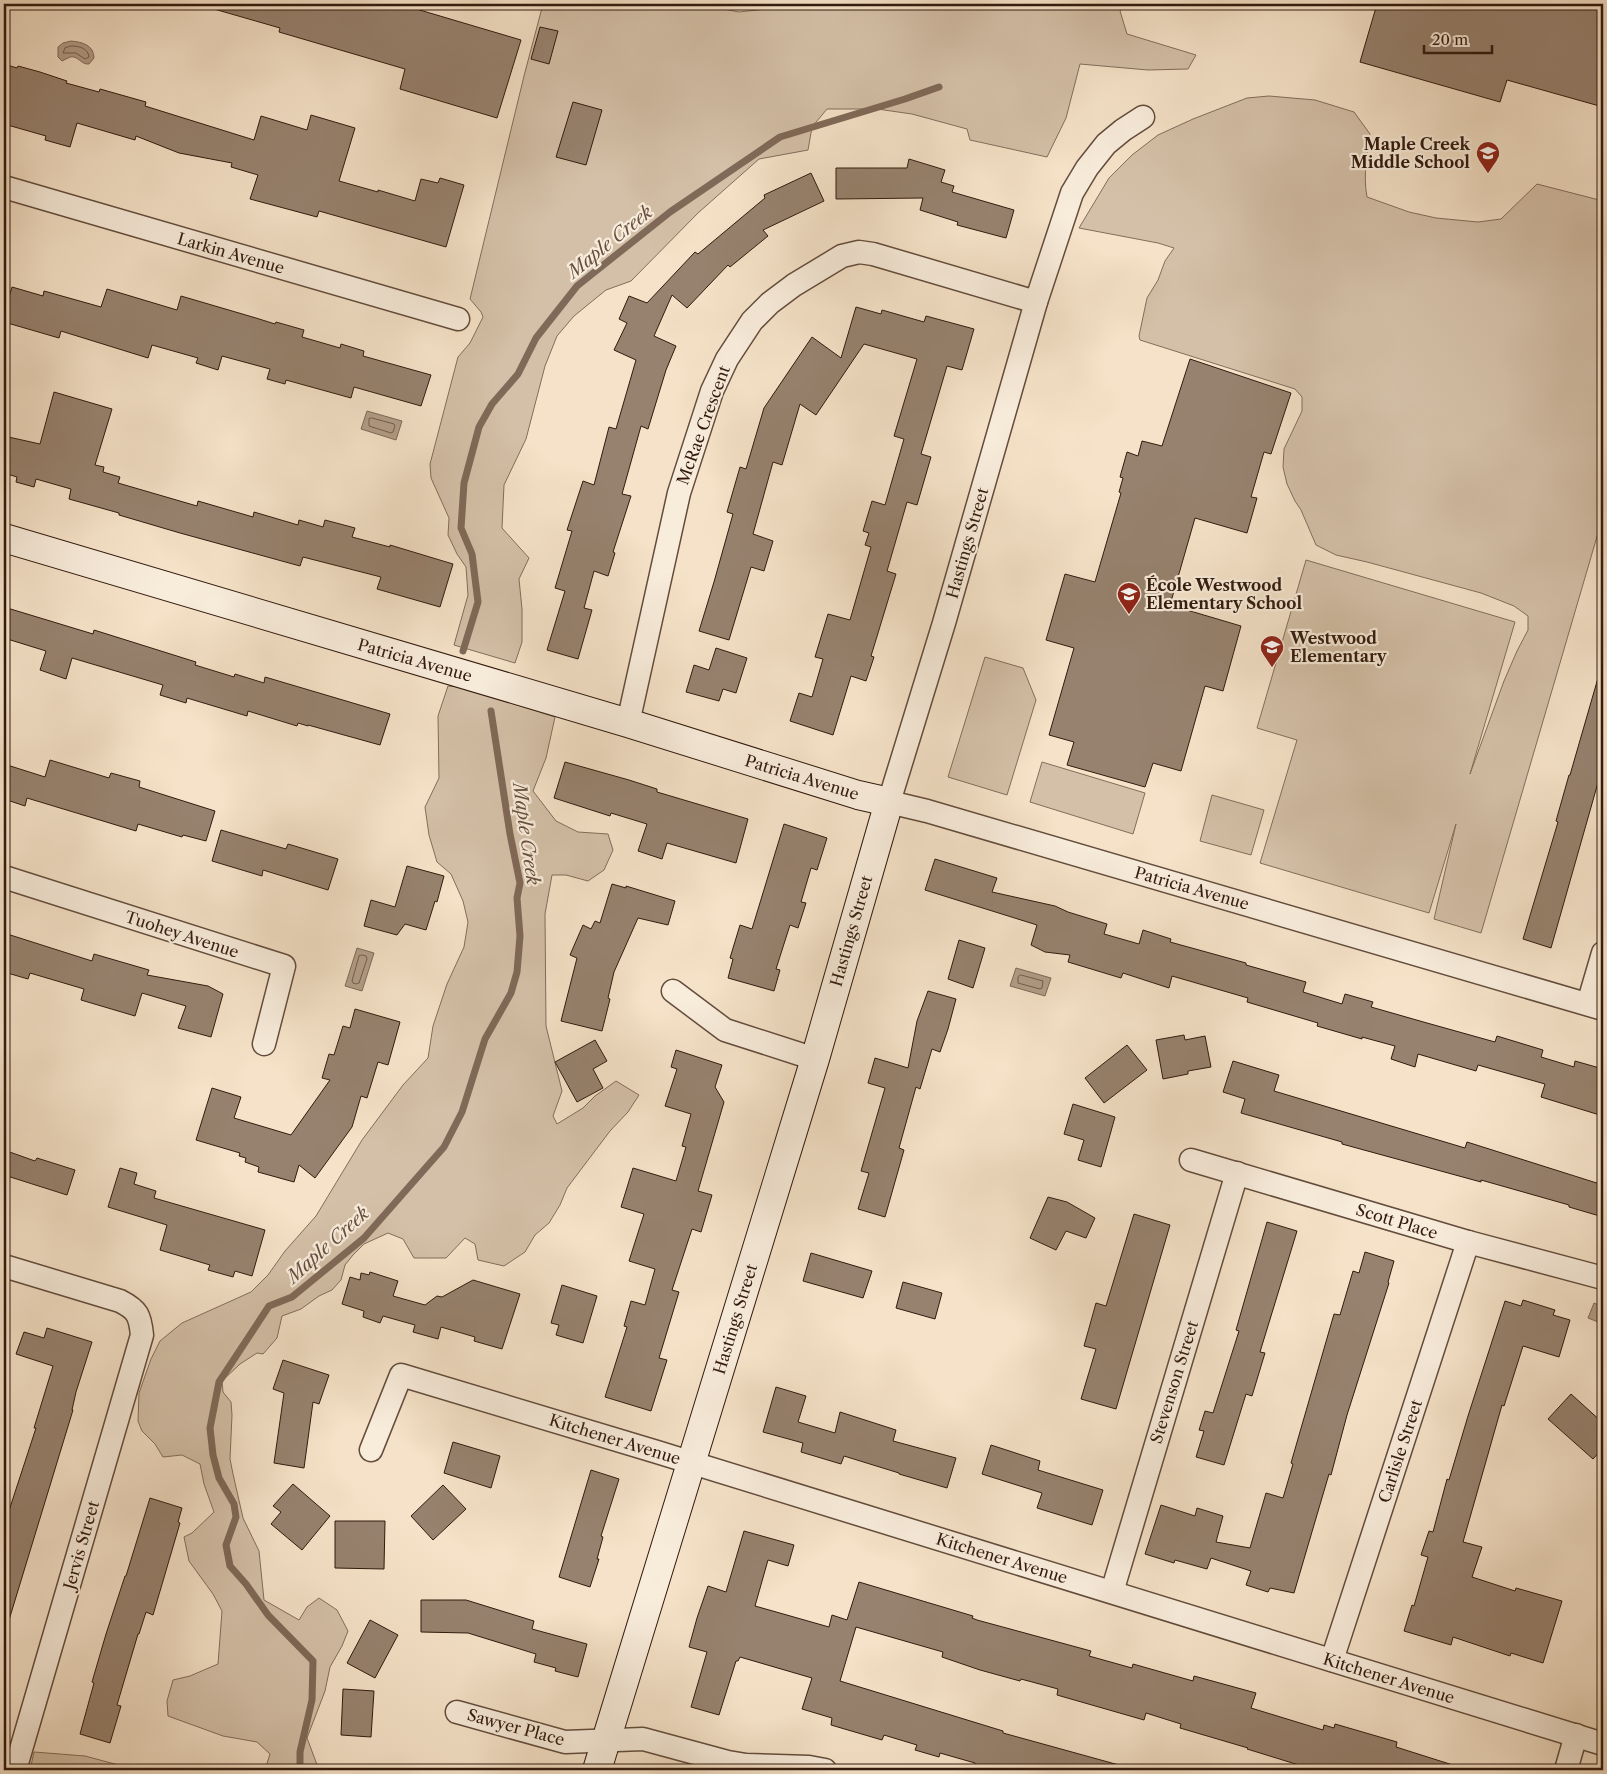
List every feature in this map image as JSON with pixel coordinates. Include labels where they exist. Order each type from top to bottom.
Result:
[{"type":"street","name":"Hastings Street","points":[[597,1770],[815,1059],[1036,302],[1072,193],[1087,168],[1106,144],[1143,117]]},
{"type":"street","name":"Larkin Avenue","points":[[4,187],[458,319]]},
{"type":"street","name":"McRae Crescent","points":[[628,723],[679,493],[712,391],[727,359],[752,321],[794,285],[842,256],[859,252],[873,254],[1036,302]]},
{"type":"street","name":"Patricia Avenue","points":[[4,538],[628,723],[858,796],[927,811],[1596,1006]]},
{"type":"street","name":"Tuohey Avenue","points":[[4,877],[284,966],[264,1044]]},
{"type":"street","points":[[1596,1006],[1603,953]]},
{"type":"street","points":[[673,991],[725,1030],[815,1059]]},
{"type":"street","name":"Scott Place","points":[[1191,1160],[1468,1242],[1603,1278]]},
{"type":"street","name":"Stevenson Street","points":[[1112,1592],[1236,1173]]},
{"type":"street","name":"Carlisle Street","points":[[1332,1660],[1468,1242]]},
{"type":"street","name":"Jervis Street","points":[[4,1266],[120,1301],[135,1310],[140,1319],[142,1335],[15,1770]]},
{"type":"street","name":"Kitchener Avenue","points":[[371,1450],[401,1375],[691,1462],[1603,1744]]},
{"type":"street","name":"Sawyer Place","points":[[457,1712],[564,1742],[643,1739],[728,1762],[746,1765],[825,1770]]},
{"type":"street","points":[[1566,1770],[1576,1735]]},
{"type":"shaded area","points":[[543,4],[697,4],[739,12],[793,6],[794,4],[1127,4],[1120,11],[1127,34],[1196,55],[1188,69],[1148,70],[1080,64],[1066,118],[1047,157],[970,140],[967,129],[912,114],[877,109],[827,109],[812,127],[808,150],[759,159],[698,213],[631,281],[606,290],[574,316],[557,336],[545,366],[526,439],[504,485],[502,528],[529,558],[519,579],[522,609],[522,642],[515,663],[454,645],[468,595],[466,567],[448,535],[449,518],[431,478],[430,464],[458,357],[470,343],[483,317],[470,299]]},
{"type":"shaded area","points":[[1269,96],[1315,100],[1354,112],[1370,134],[1365,173],[1367,197],[1409,212],[1436,218],[1478,222],[1501,219],[1537,184],[1603,201],[1603,516],[1481,933],[1434,919],[1456,824],[1429,913],[1260,863],[1297,740],[1257,728],[1306,560],[1515,622],[1470,774],[1504,681],[1528,630],[1528,616],[1514,606],[1481,593],[1336,555],[1316,545],[1287,484],[1283,467],[1284,449],[1302,411],[1302,397],[1295,389],[1140,340],[1139,336],[1147,298],[1158,280],[1165,261],[1174,248],[1158,243],[1079,228],[1109,178],[1132,155],[1158,135],[1247,98]]},
{"type":"shaded area","points":[[985,657],[1023,668],[1036,700],[1007,795],[948,777]]},
{"type":"shaded area","points":[[448,686],[460,687],[555,717],[546,758],[533,791],[556,821],[578,832],[608,834],[613,850],[604,870],[588,881],[566,875],[552,875],[545,914],[546,1026],[562,1091],[553,1116],[557,1124],[583,1108],[595,1096],[616,1081],[639,1095],[628,1112],[610,1131],[567,1188],[560,1205],[549,1223],[535,1235],[525,1252],[504,1266],[478,1260],[475,1244],[465,1238],[446,1258],[414,1258],[403,1239],[388,1233],[364,1244],[353,1255],[345,1265],[341,1280],[332,1290],[319,1296],[301,1309],[282,1316],[277,1338],[263,1354],[257,1353],[240,1364],[222,1381],[223,1392],[231,1402],[230,1459],[243,1518],[259,1551],[264,1600],[299,1620],[307,1607],[319,1598],[337,1610],[348,1631],[330,1667],[325,1691],[307,1738],[319,1770],[265,1770],[270,1754],[257,1742],[223,1736],[168,1716],[167,1701],[173,1680],[190,1676],[218,1664],[222,1611],[213,1594],[189,1561],[184,1537],[192,1533],[214,1512],[204,1484],[200,1464],[182,1455],[163,1457],[155,1444],[142,1431],[138,1421],[139,1393],[151,1359],[160,1341],[182,1323],[251,1292],[268,1275],[285,1251],[316,1216],[362,1140],[403,1085],[428,1058],[433,1026],[447,984],[464,947],[468,922],[463,901],[451,874],[437,862],[429,835],[425,807],[439,778],[438,716]]},
{"type":"shaded area","points":[[1042,762],[1145,793],[1133,834],[1030,802]]},
{"type":"shaded area","points":[[1212,795],[1264,810],[1251,855],[1200,841]]},
{"type":"shaded area","points":[[34,1752],[85,1756],[137,1770],[30,1770]]},
{"type":"water","points":[[71,41],[83,43],[90,47],[94,58],[89,64],[73,57],[62,61],[58,57],[58,47],[63,43]]},
{"type":"water","points":[[367,411],[402,421],[396,440],[361,429]]},
{"type":"water","points":[[357,948],[374,953],[362,991],[345,986]]},
{"type":"water","points":[[1016,968],[1051,978],[1045,996],[1010,986]]},
{"type":"water","points":[[1594,1303],[1603,1307],[1603,1324],[1588,1318]]},
{"type":"building","points":[[215,4],[394,4],[521,40],[497,118],[400,89],[405,69],[279,32],[280,28],[214,9]]},
{"type":"building","name":"Maple Creek Middle School","points":[[1377,4],[1603,4],[1603,107],[1507,80],[1500,102],[1360,62]]},
{"type":"building","points":[[540,27],[558,31],[549,64],[531,59]]},
{"type":"building","points":[[4,64],[40,72],[67,81],[66,83],[99,92],[100,89],[146,102],[145,106],[254,140],[261,116],[307,130],[311,115],[355,128],[339,181],[415,201],[421,179],[438,183],[440,178],[464,185],[446,247],[319,211],[317,217],[250,199],[258,175],[231,167],[232,163],[179,153],[136,136],[135,140],[77,123],[70,147],[45,140],[46,136],[4,124]]},
{"type":"building","points":[[573,102],[602,110],[586,165],[556,157]]},
{"type":"building","points":[[909,159],[945,170],[941,182],[954,186],[952,192],[1014,210],[1006,238],[957,225],[958,222],[920,210],[923,198],[836,199],[836,168],[907,168]]},
{"type":"building","points":[[811,173],[824,201],[763,230],[768,236],[730,267],[728,265],[687,308],[672,295],[654,336],[676,346],[666,370],[648,429],[641,426],[622,494],[631,496],[613,552],[615,553],[608,576],[594,571],[584,608],[592,610],[578,659],[547,650],[565,591],[555,588],[572,531],[567,530],[583,481],[594,485],[609,427],[616,429],[636,360],[614,350],[627,323],[619,319],[629,296],[647,303],[695,252],[698,254],[765,198],[764,195]]},
{"type":"building","points":[[12,287],[43,296],[44,291],[101,307],[107,289],[177,310],[181,296],[275,324],[276,322],[304,330],[302,337],[340,348],[341,344],[364,351],[363,356],[431,375],[421,406],[354,387],[351,398],[286,380],[285,384],[267,379],[270,369],[222,356],[218,370],[196,363],[198,358],[152,345],[148,358],[61,331],[59,338],[4,322],[4,314]]},
{"type":"building","points":[[856,307],[881,314],[882,310],[924,322],[926,316],[974,329],[962,370],[947,366],[921,454],[931,457],[917,505],[907,502],[887,571],[896,574],[871,656],[874,657],[866,681],[851,676],[833,735],[790,721],[799,693],[812,697],[823,659],[815,657],[828,614],[850,620],[871,547],[865,545],[869,533],[863,531],[872,501],[885,505],[904,439],[894,436],[917,359],[864,344],[816,415],[800,404],[782,465],[773,462],[753,534],[773,541],[764,571],[751,567],[729,640],[699,631],[733,514],[727,512],[740,467],[746,469],[764,408],[812,337],[841,358]]},
{"type":"building","name":"École Westwood Elementary School","points":[[1190,359],[1291,393],[1271,454],[1264,452],[1251,497],[1257,498],[1247,533],[1195,518],[1170,605],[1241,626],[1223,691],[1205,686],[1181,771],[1153,763],[1145,787],[1067,765],[1074,742],[1049,735],[1074,648],[1046,640],[1065,574],[1095,582],[1121,493],[1119,492],[1123,478],[1120,477],[1127,452],[1138,456],[1142,441],[1162,446]]},
{"type":"building","points":[[54,392],[112,409],[95,465],[104,467],[103,472],[120,477],[118,483],[197,506],[198,501],[253,517],[254,512],[298,525],[299,520],[323,527],[325,520],[355,528],[352,537],[390,547],[390,545],[453,564],[440,607],[377,589],[381,577],[303,557],[300,566],[180,533],[69,499],[71,489],[36,479],[34,487],[16,482],[17,477],[4,473],[4,436],[40,444]]},
{"type":"building","points":[[4,607],[93,634],[94,630],[196,662],[195,665],[234,677],[235,674],[264,683],[265,677],[390,714],[380,745],[308,725],[298,723],[297,726],[248,711],[247,716],[187,698],[186,703],[160,695],[163,685],[72,658],[66,679],[40,670],[46,651],[4,638]]},
{"type":"building","points":[[716,648],[747,658],[736,693],[723,689],[719,701],[686,692],[694,665],[709,670]]},
{"type":"building","points":[[1598,678],[1603,679],[1603,765],[1551,948],[1523,939]]},
{"type":"building","points":[[50,760],[109,778],[111,773],[140,781],[139,787],[215,811],[206,841],[183,835],[182,837],[138,824],[136,831],[27,798],[25,806],[4,799],[4,764],[45,777]]},
{"type":"building","points":[[565,762],[629,780],[657,789],[657,792],[748,819],[736,863],[667,843],[662,859],[638,851],[647,824],[611,813],[610,816],[554,798]]},
{"type":"building","points":[[784,824],[827,838],[817,870],[811,868],[801,902],[806,903],[798,928],[790,925],[776,969],[780,970],[774,991],[728,978],[733,959],[730,958],[740,925],[752,929]]},
{"type":"building","points":[[221,830],[286,849],[288,844],[338,859],[328,890],[263,870],[262,876],[212,861]]},
{"type":"building","points":[[935,859],[997,878],[992,892],[1055,906],[1107,924],[1104,934],[1139,944],[1143,930],[1171,939],[1170,942],[1306,982],[1303,992],[1342,1004],[1345,994],[1373,1002],[1371,1007],[1427,1023],[1495,1042],[1497,1036],[1543,1050],[1541,1057],[1574,1067],[1575,1061],[1603,1069],[1603,1116],[1541,1097],[1545,1084],[1478,1065],[1476,1071],[1418,1054],[1415,1067],[1391,1059],[1395,1046],[1317,1026],[1318,1023],[1247,1002],[1248,998],[1172,976],[1169,988],[1123,973],[1121,978],[1068,962],[1070,955],[1045,952],[1031,945],[1037,925],[925,890]]},
{"type":"building","points":[[407,866],[444,876],[437,902],[435,901],[426,930],[405,924],[397,935],[364,926],[371,900],[395,907]]},
{"type":"building","points":[[612,884],[626,888],[626,886],[675,901],[668,925],[638,918],[614,972],[602,1031],[561,1021],[577,958],[570,955],[583,925],[591,929],[595,921],[600,923]]},
{"type":"building","points":[[4,933],[92,961],[94,954],[149,970],[147,975],[208,986],[223,994],[211,1037],[178,1028],[186,1006],[142,993],[135,1016],[81,1000],[84,989],[30,973],[28,979],[4,972]]},
{"type":"building","points":[[959,940],[985,948],[973,988],[948,979]]},
{"type":"building","points":[[928,991],[956,999],[940,1052],[932,1049],[920,1089],[916,1087],[899,1148],[904,1150],[885,1217],[858,1209],[869,1173],[861,1171],[885,1088],[868,1083],[875,1058],[908,1068],[917,1021]]},
{"type":"building","points":[[355,1009],[400,1022],[388,1065],[378,1062],[367,1098],[361,1096],[352,1127],[315,1178],[299,1165],[294,1182],[258,1172],[259,1167],[245,1162],[246,1158],[239,1156],[240,1153],[196,1140],[212,1088],[241,1097],[234,1118],[291,1135],[330,1080],[322,1078],[329,1054],[334,1055],[343,1026],[350,1028]]},
{"type":"building","points":[[1184,1035],[1185,1040],[1205,1036],[1211,1067],[1188,1071],[1188,1074],[1163,1079],[1156,1040]]},
{"type":"building","points":[[595,1040],[607,1061],[593,1069],[603,1088],[577,1102],[555,1062]]},
{"type":"building","points":[[1127,1045],[1147,1070],[1104,1103],[1085,1078]]},
{"type":"building","points":[[676,1050],[722,1065],[715,1087],[724,1102],[698,1191],[712,1195],[701,1232],[692,1229],[672,1290],[679,1292],[659,1358],[667,1360],[651,1411],[605,1397],[627,1327],[624,1326],[631,1301],[645,1305],[655,1269],[629,1261],[644,1214],[621,1207],[633,1168],[676,1181],[686,1147],[682,1146],[691,1114],[665,1106],[677,1069],[671,1067]]},
{"type":"building","points":[[1233,1061],[1279,1075],[1274,1091],[1465,1148],[1467,1142],[1603,1185],[1603,1217],[1569,1207],[1569,1205],[1342,1144],[1342,1142],[1241,1113],[1245,1099],[1223,1092]]},
{"type":"building","points":[[1073,1104],[1115,1117],[1101,1167],[1078,1160],[1084,1140],[1064,1134]]},
{"type":"building","points":[[4,1150],[35,1161],[37,1158],[75,1170],[67,1195],[4,1175]]},
{"type":"building","points":[[120,1168],[137,1173],[134,1184],[156,1191],[154,1198],[265,1230],[252,1276],[235,1271],[233,1277],[208,1270],[210,1265],[160,1250],[167,1225],[108,1207]]},
{"type":"building","points":[[1048,1197],[1067,1202],[1095,1218],[1086,1238],[1066,1231],[1056,1250],[1030,1238]]},
{"type":"building","points":[[1134,1214],[1170,1225],[1116,1409],[1081,1399],[1096,1349],[1084,1346],[1096,1303],[1106,1306]]},
{"type":"building","points":[[1267,1222],[1297,1231],[1260,1352],[1265,1353],[1252,1396],[1246,1394],[1224,1465],[1196,1457],[1204,1431],[1199,1430],[1205,1411],[1213,1413],[1239,1331],[1236,1330]]},
{"type":"building","points":[[1365,1252],[1394,1261],[1389,1283],[1294,1593],[1270,1588],[1268,1592],[1246,1585],[1251,1571],[1211,1558],[1207,1569],[1175,1560],[1174,1563],[1145,1554],[1161,1505],[1195,1516],[1197,1508],[1223,1516],[1216,1542],[1250,1548],[1266,1493],[1283,1498],[1293,1464],[1291,1463],[1334,1314],[1340,1315],[1353,1271],[1359,1273]]},
{"type":"building","points":[[811,1253],[872,1271],[863,1298],[803,1281]]},
{"type":"building","points":[[370,1272],[398,1281],[393,1296],[425,1305],[437,1296],[442,1297],[473,1280],[520,1294],[502,1349],[474,1341],[475,1337],[441,1327],[438,1339],[413,1332],[415,1325],[383,1316],[380,1323],[363,1317],[364,1311],[342,1304],[350,1277],[360,1280],[361,1273],[369,1275]]},
{"type":"building","points":[[903,1282],[942,1293],[935,1319],[896,1308]]},
{"type":"building","points":[[562,1285],[597,1296],[583,1343],[556,1335],[559,1325],[551,1323]]},
{"type":"building","points":[[1523,1300],[1555,1310],[1553,1315],[1570,1320],[1559,1357],[1523,1346],[1504,1406],[1502,1405],[1463,1542],[1482,1547],[1472,1577],[1515,1591],[1516,1588],[1562,1601],[1543,1663],[1511,1653],[1510,1656],[1453,1637],[1451,1645],[1404,1631],[1412,1605],[1414,1606],[1428,1557],[1421,1555],[1429,1531],[1433,1532],[1447,1479],[1449,1480],[1505,1301],[1521,1306]]},
{"type":"building","points":[[47,1328],[92,1342],[9,1620],[4,1619],[4,1526],[36,1428],[34,1428],[53,1366],[16,1354],[24,1332],[44,1338]]},
{"type":"building","points":[[283,1360],[329,1375],[319,1404],[313,1402],[304,1468],[274,1463],[284,1393],[273,1389]]},
{"type":"building","points":[[776,1387],[806,1396],[798,1422],[835,1433],[840,1412],[896,1430],[893,1441],[956,1458],[947,1488],[844,1456],[841,1464],[801,1452],[803,1443],[763,1432]]},
{"type":"building","points":[[1571,1394],[1603,1423],[1603,1448],[1593,1459],[1548,1419]]},
{"type":"building","points":[[453,1442],[500,1456],[491,1488],[444,1473]]},
{"type":"building","points":[[991,1445],[1040,1461],[1038,1470],[1103,1490],[1092,1525],[1037,1508],[1042,1493],[982,1474]]},
{"type":"building","points":[[591,1470],[619,1479],[601,1536],[603,1537],[597,1559],[599,1559],[590,1587],[559,1577]]},
{"type":"building","points":[[293,1484],[330,1516],[302,1550],[271,1524],[281,1512],[273,1506]]},
{"type":"building","points":[[443,1485],[466,1509],[433,1540],[411,1516]]},
{"type":"building","points":[[150,1498],[182,1508],[178,1522],[180,1523],[153,1615],[146,1612],[138,1634],[117,1705],[121,1706],[110,1743],[80,1734],[106,1634]]},
{"type":"building","points":[[335,1521],[385,1521],[384,1569],[335,1568]]},
{"type":"building","points":[[744,1531],[794,1545],[788,1566],[768,1560],[755,1606],[829,1627],[832,1615],[847,1620],[859,1582],[973,1616],[972,1618],[977,1620],[1091,1651],[1089,1656],[1132,1668],[1133,1664],[1193,1681],[1194,1676],[1256,1693],[1251,1708],[1323,1730],[1324,1725],[1334,1728],[1335,1724],[1397,1742],[1396,1747],[1456,1766],[1456,1770],[1315,1770],[1180,1728],[1181,1724],[1146,1713],[1144,1720],[1057,1695],[1058,1689],[980,1670],[942,1657],[943,1652],[856,1627],[840,1681],[1003,1731],[1003,1733],[1119,1765],[1119,1770],[973,1770],[975,1763],[940,1753],[939,1757],[915,1750],[917,1745],[884,1735],[882,1740],[831,1725],[832,1718],[802,1709],[812,1678],[740,1657],[736,1661],[719,1715],[691,1707],[707,1652],[689,1647],[697,1618],[708,1586],[726,1592]]},
{"type":"building","points":[[421,1600],[466,1600],[534,1621],[532,1629],[587,1644],[578,1677],[555,1671],[556,1668],[534,1662],[536,1654],[468,1633],[421,1632]]},
{"type":"building","points":[[370,1620],[398,1635],[375,1678],[347,1663]]},
{"type":"building","points":[[343,1689],[374,1691],[371,1737],[341,1735]]},
{"type":"waterway","name":"Maple Creek","points":[[463,651],[478,602],[472,554],[461,528],[464,483],[479,427],[492,404],[518,374],[536,338],[577,286],[670,212],[780,137],[939,87]]},
{"type":"waterway","name":"Maple Creek","points":[[300,1770],[300,1752],[312,1700],[313,1661],[268,1615],[246,1584],[230,1566],[226,1545],[236,1517],[234,1504],[219,1478],[213,1455],[210,1428],[219,1382],[269,1306],[292,1297],[364,1238],[444,1147],[462,1112],[485,1039],[511,993],[517,972],[520,936],[517,898],[520,883],[510,834],[491,711]]},
{"type":"place","name":"Maple Creek Middle School","points":[[1488,174]]},
{"type":"place","name":"École Westwood Elementary School","points":[[1129,615]]},
{"type":"place","name":"Westwood Elementary","points":[[1272,668]]}]
